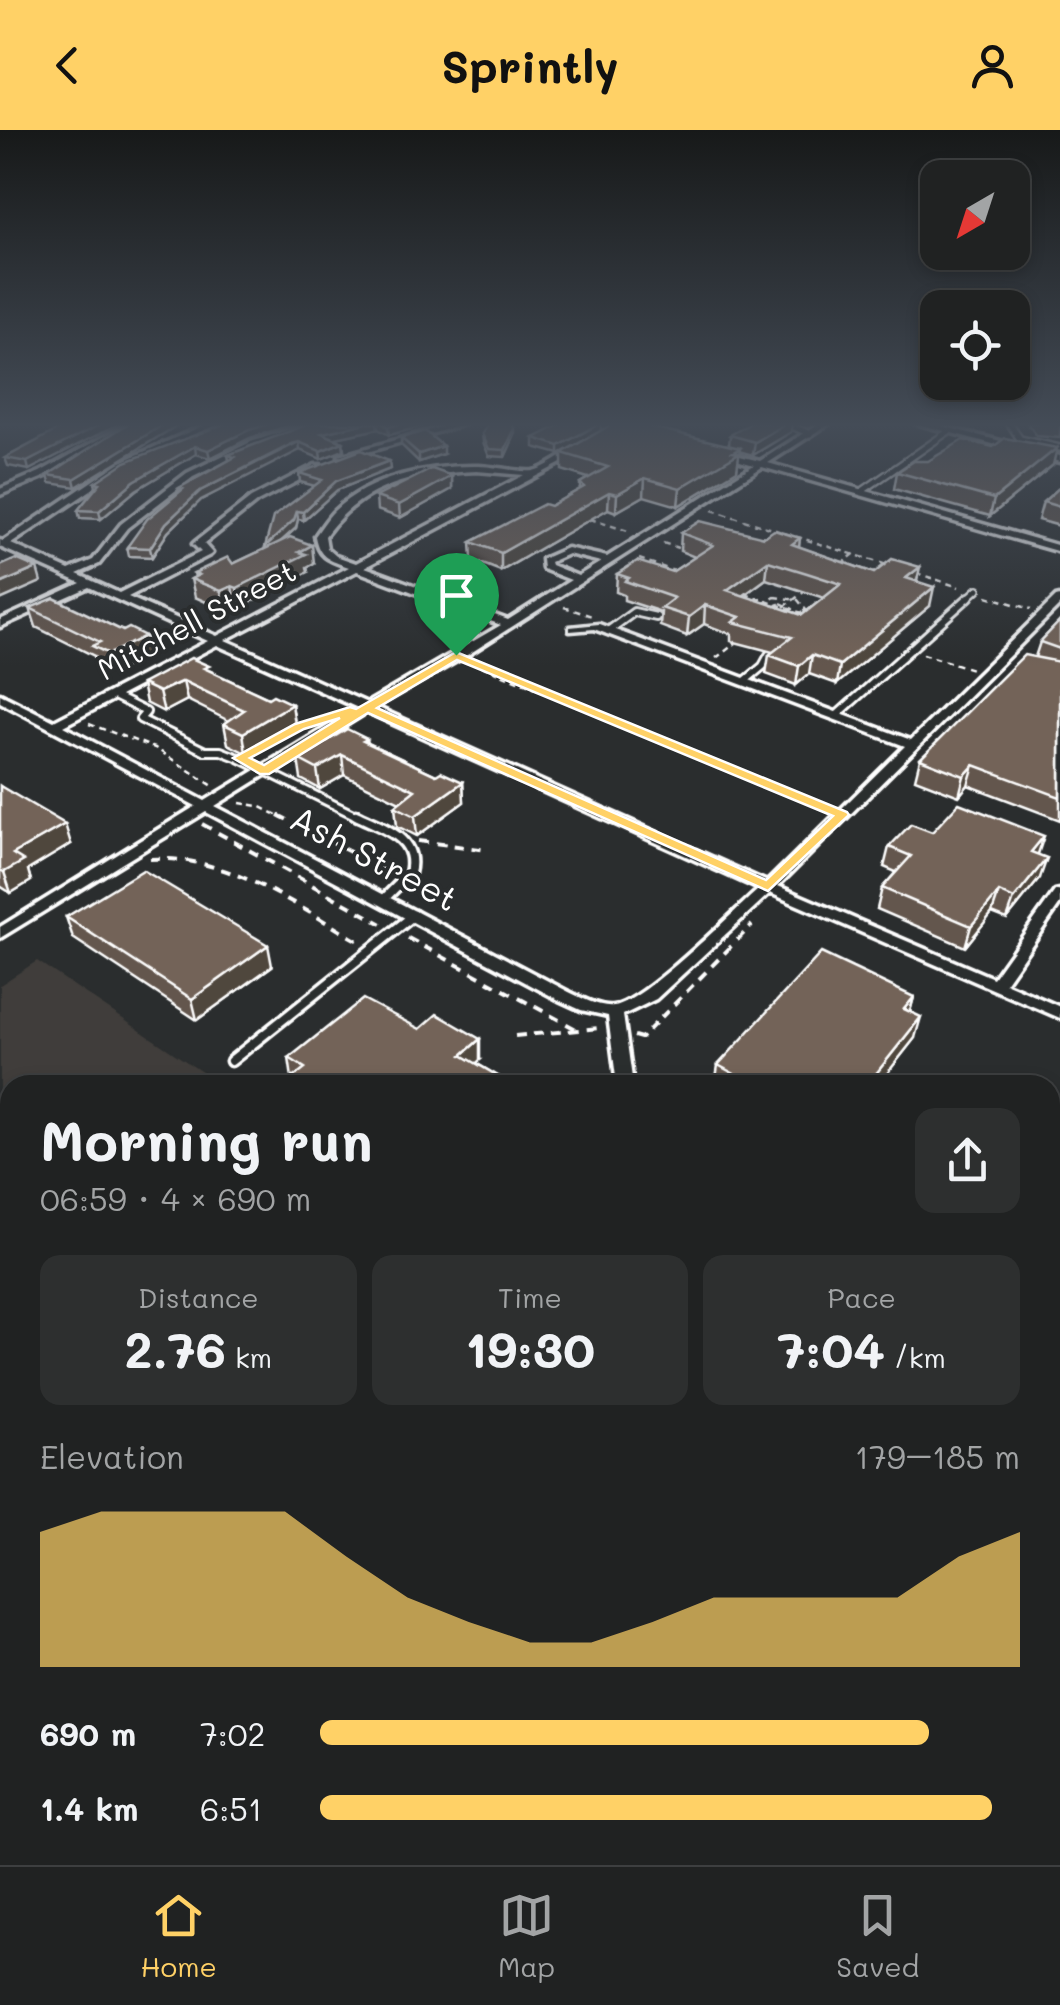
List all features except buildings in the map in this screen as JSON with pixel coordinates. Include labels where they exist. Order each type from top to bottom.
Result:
[{"type":"street","points":[[2,544],[63,504]]},
{"type":"street","points":[[68,574],[96,562],[124,526],[153,504]]},
{"type":"street","points":[[119,597],[208,554],[198,547],[204,538],[248,504]]},
{"type":"street","points":[[351,504],[339,512],[320,536],[326,554],[509,624]]},
{"type":"street","name":"Mitchell Street","points":[[56,726],[474,504]]},
{"type":"street","points":[[0,933],[699,504]]},
{"type":"street","points":[[904,504],[1060,548]]},
{"type":"street","points":[[2,544],[362,711],[1060,1013]]},
{"type":"street","points":[[579,580],[546,567],[545,561],[567,550],[610,560]]},
{"type":"street","points":[[0,624],[88,583]]},
{"type":"street","points":[[624,1075],[615,1012],[651,994],[768,886],[1060,598]]},
{"type":"street","points":[[574,629],[589,625],[612,628],[912,744]]},
{"type":"street","points":[[998,657],[1014,662]]},
{"type":"street","name":"Ash Street","points":[[0,696],[564,996],[615,1012]]},
{"type":"street","points":[[995,986],[1060,894]]},
{"type":"lane","points":[[836,716],[977,591]]},
{"type":"lane","points":[[612,628],[634,612],[656,617]]},
{"type":"lane","points":[[748,678],[769,654]]},
{"type":"lane","points":[[112,695],[146,712],[140,719],[205,751],[221,751],[240,758],[404,839],[414,857],[405,880],[384,899]]},
{"type":"lane","points":[[231,1061],[414,915]]},
{"type":"path","points":[[721,504],[711,510],[888,565]]},
{"type":"path","points":[[801,548],[811,540]]},
{"type":"path","points":[[622,553],[678,572]]},
{"type":"path","points":[[841,564],[856,553]]},
{"type":"path","points":[[668,579],[688,565]]},
{"type":"path","points":[[905,570],[966,587],[951,600]]},
{"type":"path","points":[[912,584],[923,574]]},
{"type":"path","points":[[977,591],[1045,614]]},
{"type":"path","points":[[764,622],[804,592]]},
{"type":"path","points":[[745,594],[804,614]]},
{"type":"path","points":[[764,600],[795,598],[806,608],[804,614]]},
{"type":"path","points":[[764,600],[762,609],[772,616],[791,618],[804,614]]},
{"type":"path","points":[[776,604],[792,610]]},
{"type":"path","points":[[550,615],[566,606],[612,628]]},
{"type":"path","points":[[736,643],[712,660],[748,678]]},
{"type":"path","points":[[910,650],[982,673]]},
{"type":"path","points":[[475,664],[490,654]]},
{"type":"path","points":[[456,655],[842,815]]},
{"type":"path","points":[[240,758],[300,726],[362,711]]},
{"type":"path","points":[[82,725],[108,726],[200,774],[222,796],[259,806],[405,880],[424,898]]},
{"type":"path","points":[[188,817],[576,1029]]},
{"type":"path","points":[[404,839],[488,850]]},
{"type":"path","points":[[134,862],[172,855],[216,864],[364,945],[368,951]]},
{"type":"path","points":[[515,1036],[598,1027],[641,1038],[756,922]]},
{"type":"shaded area","points":[[37,961],[206,1075],[0,1075],[0,985]]},
{"type":"route","points":[[456,655],[388,698],[378,703],[356,714],[347,719],[265,771],[240,758],[258,752],[300,726],[367,708],[751,880],[768,886],[842,815],[456,655]]}]
